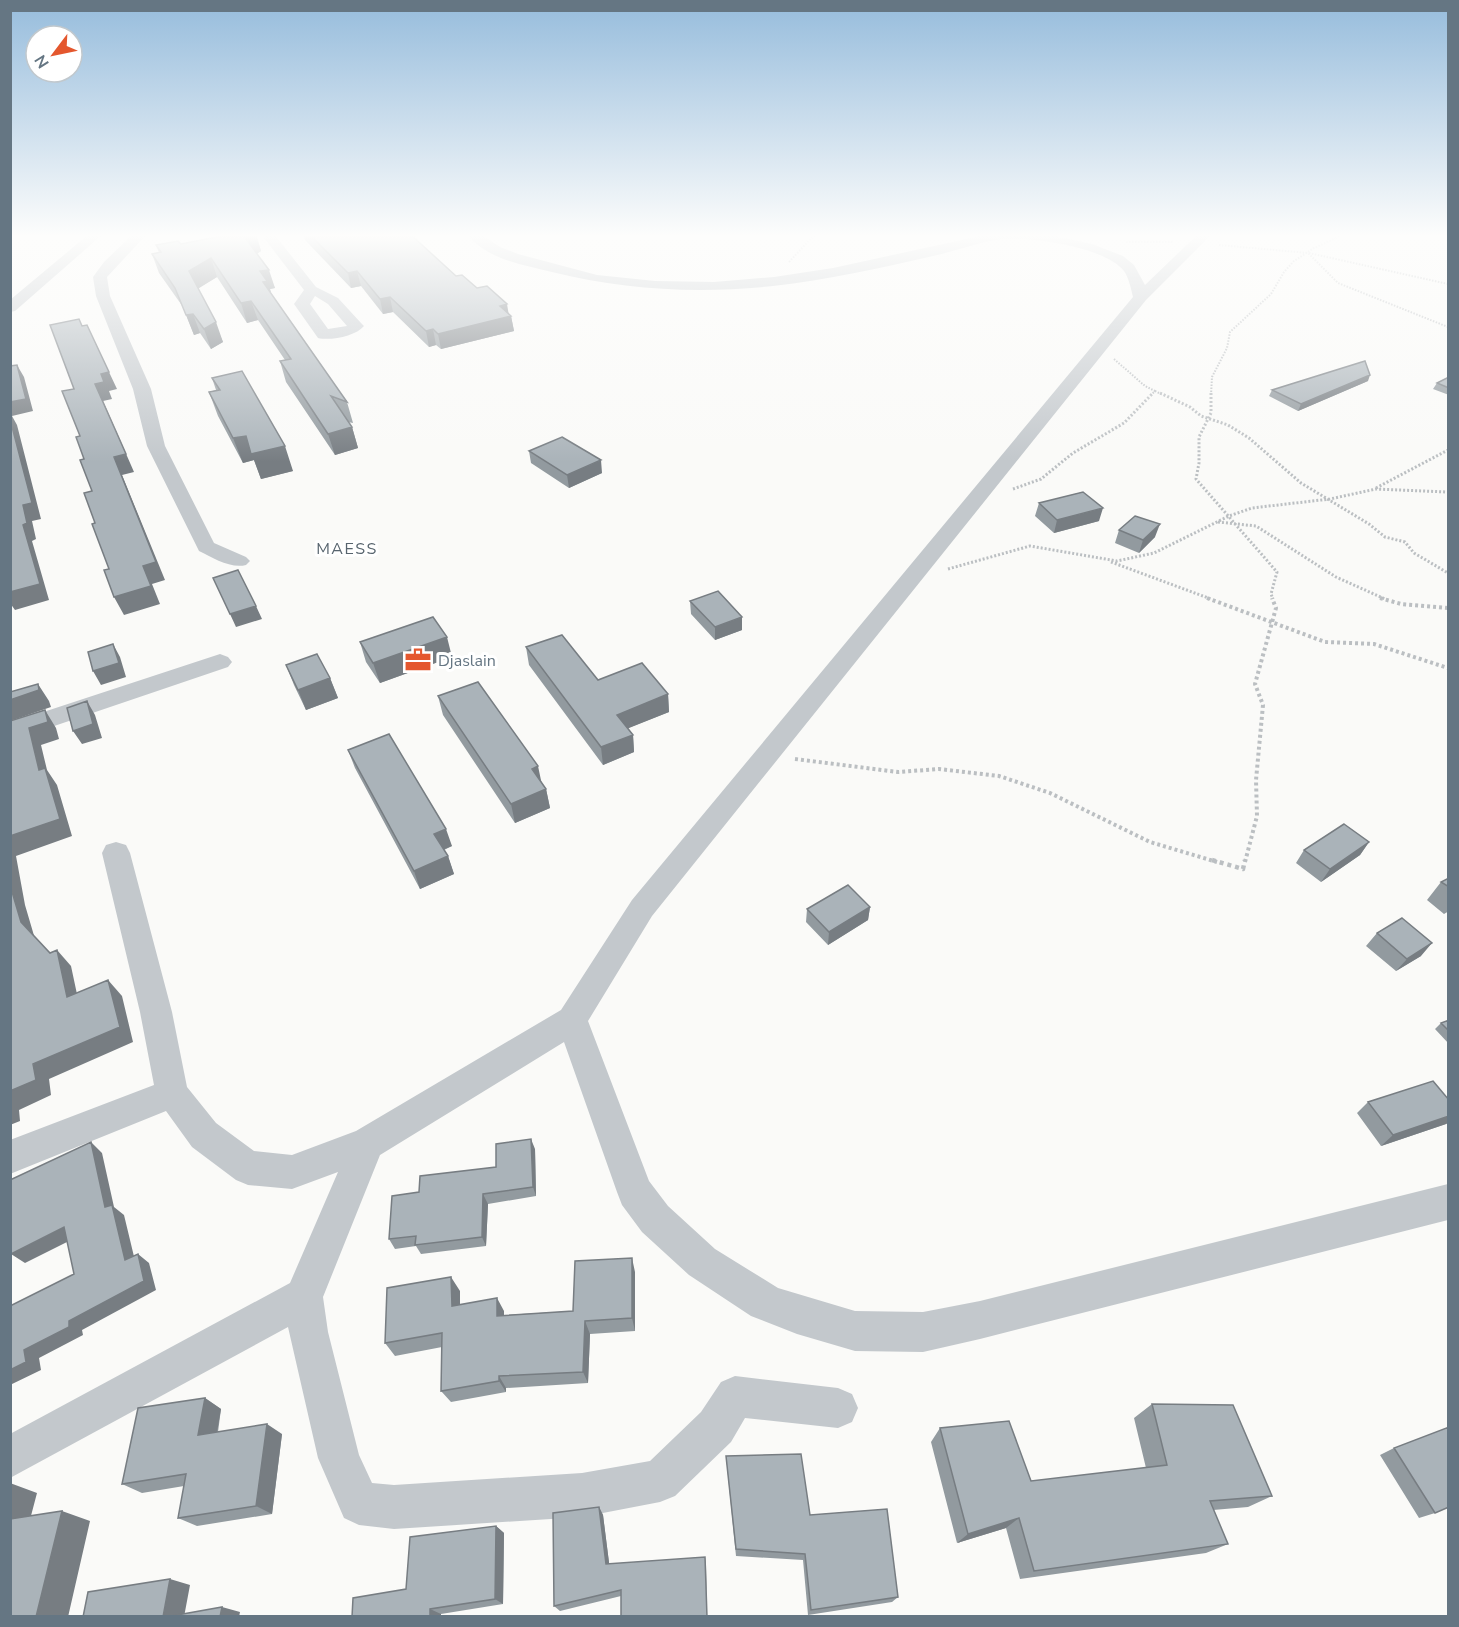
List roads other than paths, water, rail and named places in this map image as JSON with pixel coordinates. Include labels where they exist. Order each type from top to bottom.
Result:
[{"type":"street","points":[[109,310],[142,389],[156,446],[206,547],[238,561]]},
{"type":"street","points":[[116,853],[156,1012],[172,1093],[204,1135],[248,1168],[292,1172],[367,1144],[572,1020],[642,908],[1130,310]]},
{"type":"street","points":[[10,732],[220,662]]},
{"type":"street","points":[[572,1020],[635,1192],[655,1219],[702,1262],[765,1302],[797,1315],[855,1330],[923,1332],[980,1320],[1449,1202]]},
{"type":"street","points":[[10,1157],[172,1093]]},
{"type":"street","points":[[367,1144],[304,1297],[308,1332],[339,1458],[360,1503],[394,1507],[582,1496],[660,1481],[716,1427],[735,1396],[838,1408]]},
{"type":"street","points":[[10,1457],[304,1297]]},
{"type":"place","name":"Djaslain","points":[[418,660]]},
{"type":"district","name":"MAESS","points":[[347,548]]}]
